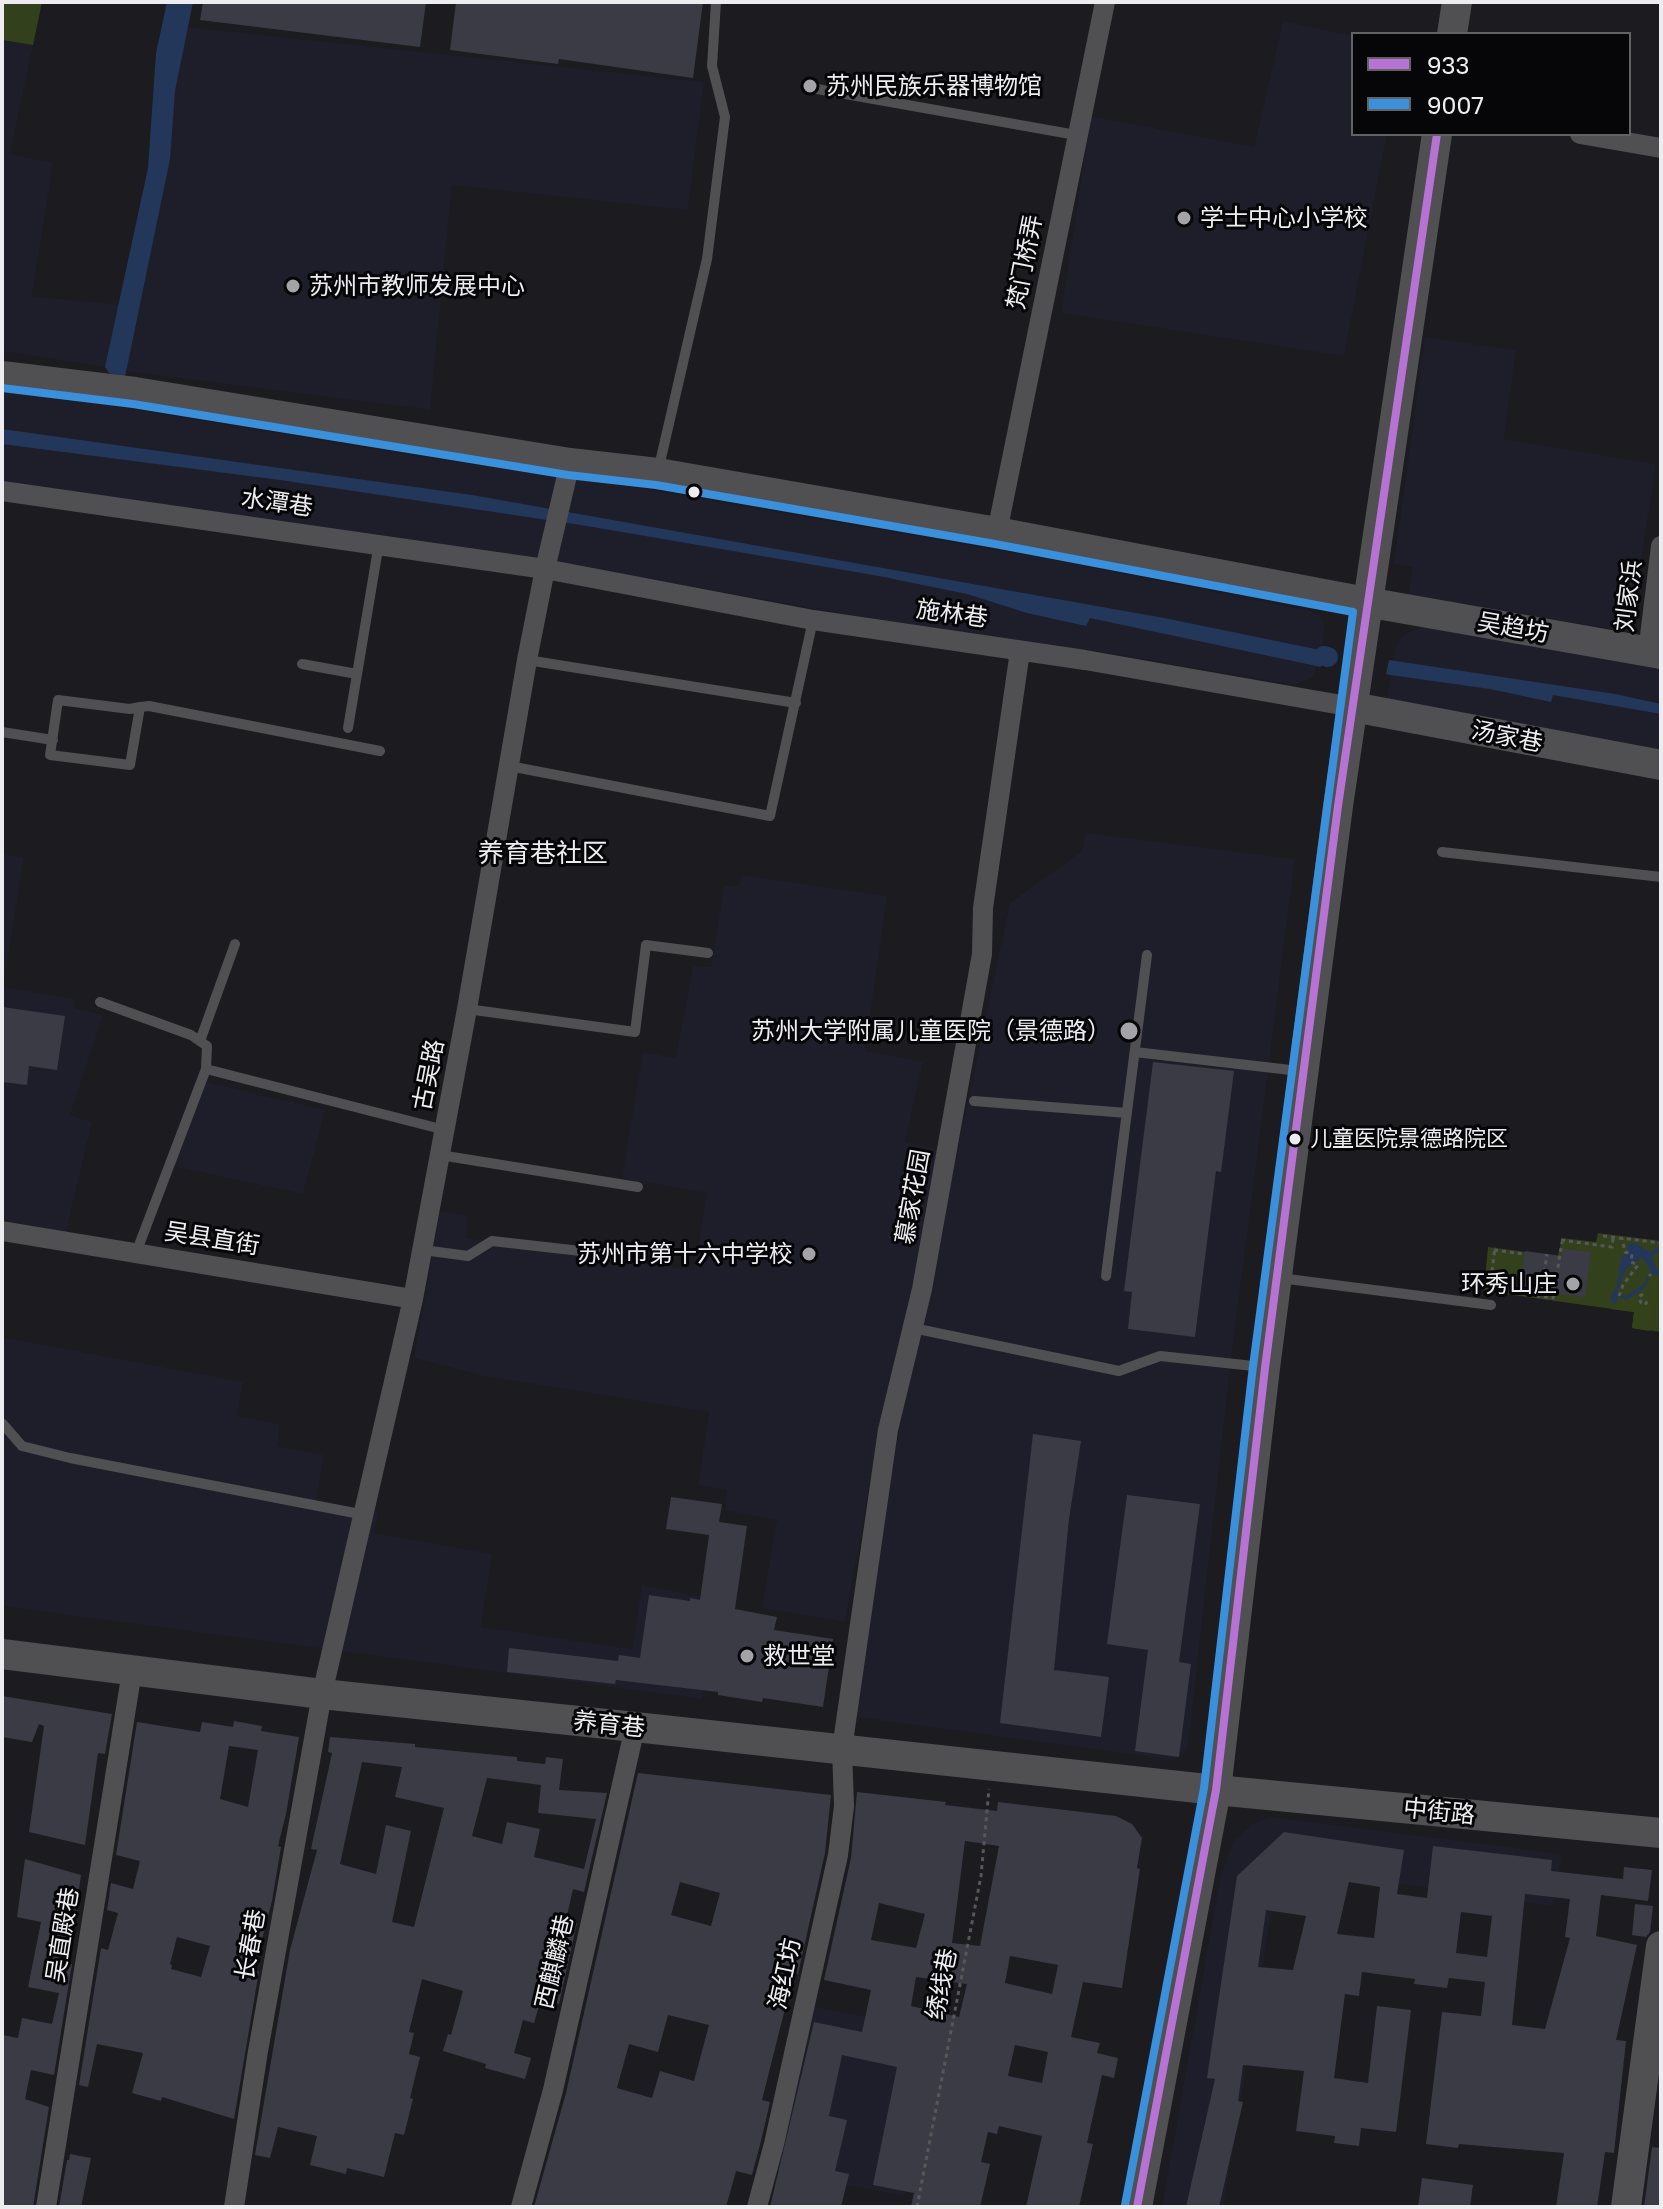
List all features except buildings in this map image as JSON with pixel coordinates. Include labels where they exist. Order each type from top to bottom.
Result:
[{"type":"main road","points":[[1452,32],[1457,2]]},
{"type":"main road","points":[[1137,2207],[1216,1790],[1265,1368],[1366,602],[1437,136]]},
{"type":"main road","name":"吴趋坊","points":[[2,376],[135,392],[567,473],[658,473],[1654,653]]},
{"type":"main road","name":"汤家巷","points":[[1353,707],[1661,765]]},
{"type":"main road","name":"养育巷","points":[[2,1654],[322,1694],[1216,1790]]},
{"type":"main road","name":"中街路","points":[[1216,1790],[1661,1833]]},
{"type":"main road","points":[[1626,2207],[1649,2074],[1661,1946]]},
{"type":"street","name":"梵门桥弄","points":[[997,532],[1105,2]]},
{"type":"street","points":[[1592,136],[1661,148]]},
{"type":"street","name":"古吴路","points":[[322,1694],[423,1250],[527,660],[567,473]]},
{"type":"street","name":"水潭巷","points":[[2,491],[545,569]]},
{"type":"street","name":"刘家浜","points":[[1654,653],[1661,546]]},
{"type":"street","name":"施林巷","points":[[545,569],[813,620],[1353,707]]},
{"type":"street","name":"慕家花园","points":[[842,1749],[888,1430],[922,1289],[982,954],[983,908],[1020,651]]},
{"type":"street","name":"吴县直街","points":[[2,1231],[413,1299]]},
{"type":"street","name":"吴直殿巷","points":[[46,2207],[132,1671]]},
{"type":"street","name":"长春巷","points":[[234,2207],[258,2051],[322,1694]]},
{"type":"street","name":"西麒麟巷","points":[[521,2207],[553,2090],[635,1727]]},
{"type":"street","name":"海红坊","points":[[757,2207],[774,2144],[838,1855],[844,1806],[842,1749]]},
{"type":"lane","points":[[658,473],[707,259],[725,117],[712,66],[716,2]]},
{"type":"lane","points":[[806,87],[1076,135]]},
{"type":"lane","points":[[348,728],[379,543]]},
{"type":"lane","points":[[509,766],[770,816],[813,620]]},
{"type":"lane","points":[[527,660],[796,703]]},
{"type":"lane","points":[[302,664],[357,674]]},
{"type":"lane","points":[[140,707],[130,765],[50,755],[58,700],[130,709],[140,707],[149,706],[380,751]]},
{"type":"lane","points":[[2,732],[53,740]]},
{"type":"lane","points":[[1442,852],[1661,877]]},
{"type":"lane","points":[[200,1041],[235,944]]},
{"type":"lane","points":[[467,1009],[635,1032],[646,945],[708,953]]},
{"type":"lane","points":[[1106,1276],[1147,955]]},
{"type":"lane","points":[[100,1002],[191,1035],[207,1046],[206,1069],[136,1253]]},
{"type":"lane","points":[[1135,1052],[1304,1072]]},
{"type":"lane","points":[[206,1069],[445,1130]]},
{"type":"lane","points":[[974,1101],[1127,1113]]},
{"type":"lane","points":[[440,1155],[638,1187]]},
{"type":"lane","points":[[423,1250],[468,1256],[492,1241],[643,1258]]},
{"type":"lane","points":[[1278,1277],[1491,1305]]},
{"type":"lane","points":[[913,1328],[1119,1371],[1160,1356],[1265,1368]]},
{"type":"lane","points":[[2,1423],[22,1446],[365,1515]]},
{"type":"path","points":[[1603,1236],[1661,1243]]},
{"type":"path","points":[[1524,1254],[1494,1249],[1490,1285],[1553,1298],[1562,1241],[1612,1247],[1613,1238]]},
{"type":"path","points":[[1619,1296],[1637,1263],[1631,1262],[1632,1254],[1625,1252],[1622,1238]]},
{"type":"path","points":[[1541,1296],[1547,1254]]},
{"type":"path","points":[[1643,1294],[1639,1296],[1641,1303],[1647,1305],[1648,1300]]},
{"type":"path","name":"绣线巷","points":[[917,2207],[981,1876],[991,1766]]},
{"type":"shaded area","name":"学士中心小学校","points":[[1283,21],[1351,36],[1351,136],[1387,136],[1344,356],[1061,313],[1091,116],[1254,147]]},
{"type":"shaded area","name":"苏州市教师发展中心","points":[[187,27],[704,82],[688,210],[452,185],[430,410],[126,371],[163,191],[175,91]]},
{"type":"shaded area","points":[[2,40],[33,45],[10,154],[53,163],[32,296],[120,305],[105,367],[2,351]]},
{"type":"shaded area","points":[[1425,337],[1516,350],[1504,439],[1656,464],[1630,632],[1408,595],[1413,567],[1394,564]]},
{"type":"shaded area","points":[[2,392],[119,407],[409,455],[644,489],[1048,559],[1310,611],[1320,615],[1324,625],[1322,650],[1313,677],[1295,685],[1114,654],[869,618],[538,559],[2,484]]},
{"type":"shaded area","points":[[1435,623],[1661,663],[1661,757],[1387,700],[1396,645],[1403,636],[1417,628]]},
{"type":"shaded area","points":[[1085,833],[1295,859],[1229,1376],[1188,1749],[1175,1760],[856,1717],[882,1519],[1010,903],[1082,851]]},
{"type":"shaded area","points":[[2,854],[24,857],[3,987],[75,999],[74,1008],[103,1015],[70,1115],[92,1122],[66,1232],[2,1221]]},
{"type":"shaded area","name":"苏州市第十六中学校","points":[[741,875],[887,896],[865,1051],[923,1062],[905,1142],[947,1151],[879,1433],[845,1622],[762,1608],[777,1520],[725,1510],[727,1490],[698,1485],[709,1412],[484,1376],[414,1358],[440,1211],[468,1216],[466,1238],[694,1270],[707,1193],[622,1178],[643,1052],[676,1058],[693,966],[711,967],[724,886],[739,886]]},
{"type":"shaded area","points":[[207,1082],[325,1110],[303,1194],[168,1165],[194,1084]]},
{"type":"shaded area","points":[[2,1337],[243,1382],[237,1416],[280,1424],[277,1446],[324,1455],[316,1500],[378,1512],[374,1533],[492,1554],[481,1627],[632,1649],[642,1585],[718,1600],[702,1699],[2,1606]]},
{"type":"shaded area","points":[[1270,1817],[1562,1854],[1553,1906],[1325,1873],[1323,1885],[1271,1914],[1223,2207],[1162,2207],[1220,1879],[1236,1839],[1252,1824]]},
{"type":"shaded area","points":[[809,2006],[936,2030],[904,2196],[776,2171]]},
{"type":"green space","points":[[2,2],[42,2],[33,45],[2,40]]},
{"type":"green space","name":"环秀山庄","points":[[1598,1233],[1661,1241],[1661,1332],[1632,1328],[1634,1312],[1484,1291],[1488,1247],[1558,1256],[1562,1238],[1596,1242]]},
{"type":"green space","points":[[1652,1275],[1661,1279],[1660,1300],[1651,1312],[1649,1331],[1632,1328],[1634,1312],[1610,1309],[1618,1297],[1626,1300],[1635,1293],[1640,1304],[1648,1307],[1653,1292],[1641,1290],[1647,1287]]},
{"type":"water","points":[[167,2],[193,2],[175,91],[170,159],[125,377],[109,373],[105,367],[148,168],[156,53]]},
{"type":"water","points":[[2,429],[472,495],[1164,618],[1325,651],[1321,667],[1090,618],[1086,626],[1027,613],[967,594],[879,576],[581,525],[280,480],[2,444]]},
{"type":"water","points":[[1389,660],[1615,694],[1661,704],[1661,714],[1553,695],[1551,702],[1490,689],[1390,675],[1386,674]]},
{"type":"water","points":[[1635,1243],[1650,1252],[1661,1246],[1661,1252],[1653,1254],[1652,1259],[1661,1277],[1651,1274],[1639,1292],[1627,1300],[1618,1296],[1616,1304],[1613,1304],[1610,1298],[1617,1286],[1621,1258],[1627,1253],[1628,1244]],"holes":[[[1642,1257],[1651,1271],[1643,1285],[1626,1296],[1617,1293],[1626,1269]]]},
{"type":"waterway","points":[[1324,656],[1328,657]]},
{"type":"transit line","name":"933","points":[[1137,2207],[1216,1790],[1265,1368],[1338,806],[1437,136]]},
{"type":"transit line","name":"9007","points":[[2,388],[133,404],[568,475],[656,485],[995,544],[1353,612],[1253,1366],[1204,1788],[1125,2205]]},
{"type":"place","name":"苏州民族乐器博物馆","points":[[810,86]]},
{"type":"place","name":"学士中心小学校","points":[[1184,218]]},
{"type":"place","name":"苏州市教师发展中心","points":[[293,286]]},
{"type":"place","name":"苏州大学附属儿童医院（景德路）","points":[[1129,1031]]},
{"type":"place","name":"儿童医院景德路院区","points":[[1295,1139]]},
{"type":"place","name":"苏州市第十六中学校","points":[[809,1254]]},
{"type":"place","name":"环秀山庄","points":[[1573,1284]]},
{"type":"place","name":"救世堂","points":[[747,1656]]},
{"type":"district","name":"养育巷社区","points":[[543,854]]}]
